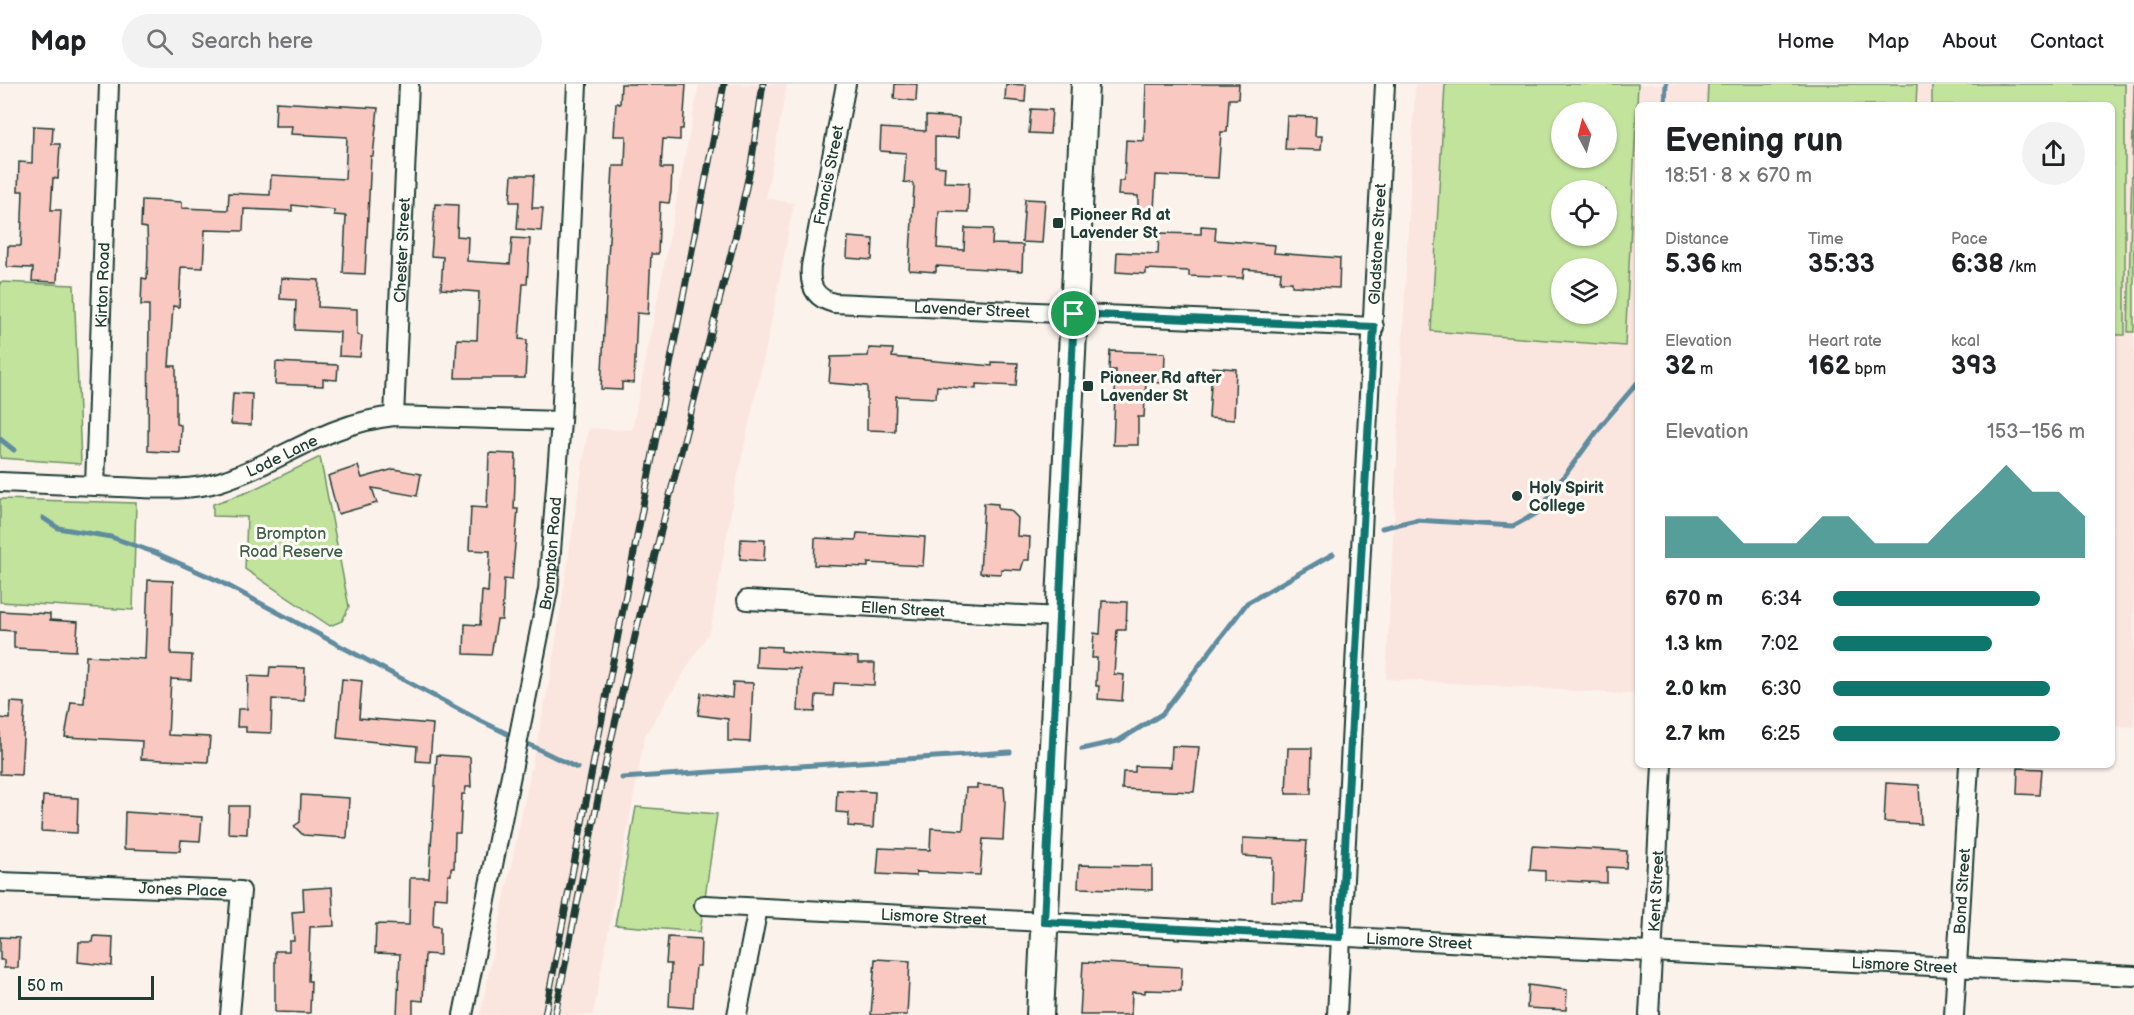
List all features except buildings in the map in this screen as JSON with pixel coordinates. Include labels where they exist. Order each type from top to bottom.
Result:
[{"type":"main road","points":[[1040,1015],[1085,84]]},
{"type":"street","name":"Kirton Road","points":[[95,486],[109,84]]},
{"type":"street","name":"Chester Street","points":[[394,416],[409,84]]},
{"type":"street","name":"Brompton Road","points":[[464,1015],[548,590],[561,421],[577,84]]},
{"type":"street","name":"Francis Street","points":[[811,266],[846,84]]},
{"type":"street","name":"Gladstone Street","points":[[1337,1015],[1385,84]]},
{"type":"street","name":"Lavender Street","points":[[811,266],[813,290],[821,299],[834,303],[1374,327]]},
{"type":"street","name":"Lode Lane","points":[[0,482],[181,489],[217,483],[245,473],[341,427],[367,419],[394,416],[561,421]]},
{"type":"street","name":"Ellen Street","points":[[747,600],[1059,617]]},
{"type":"street","name":"Kent Street","points":[[1648,1015],[1662,768]]},
{"type":"street","name":"Bond Street","points":[[1954,1015],[1969,768]]},
{"type":"street","name":"Jones Place","points":[[0,882],[241,891],[230,1015]]},
{"type":"street","name":"Lismore Street","points":[[704,905],[2134,976]]},
{"type":"street","points":[[737,1015],[758,908]]},
{"type":"shaded area","points":[[699,84],[787,84],[766,198],[794,203],[771,325],[735,489],[711,629],[645,736],[593,1015],[480,1015],[550,678],[588,428],[632,430]]},
{"type":"shaded area","name":"Holy Spirit College","points":[[1415,84],[2134,84],[2134,727],[2115,726],[2115,102],[1635,102],[1635,695],[1386,679]]},
{"type":"green space","points":[[1445,84],[1638,84],[1637,102],[1635,102],[1625,346],[1431,331]]},
{"type":"green space","points":[[1708,84],[1917,84],[1916,102],[1707,102]]},
{"type":"green space","points":[[1932,84],[2125,84],[2125,335],[2115,335],[2115,102],[1932,102]]},
{"type":"green space","points":[[2134,84],[2134,332],[2128,332]]},
{"type":"green space","points":[[0,282],[74,285],[81,464],[0,458]]},
{"type":"green space","name":"Brompton Road Reserve","points":[[320,457],[349,607],[342,621],[330,626],[245,569],[247,517],[213,516],[213,504],[248,492]]},
{"type":"green space","points":[[0,499],[136,503],[133,610],[0,602]]},
{"type":"green space","points":[[636,807],[717,814],[700,932],[615,925]]},
{"type":"waterway","points":[[1665,102],[1666,84]]},
{"type":"waterway","points":[[1382,528],[1416,520],[1513,526],[1537,513],[1604,422],[1635,386]]},
{"type":"waterway","points":[[0,439],[14,450]]},
{"type":"waterway","points":[[43,518],[58,528],[111,537],[156,553],[219,581],[475,718],[577,768]]},
{"type":"waterway","points":[[1082,749],[1118,741],[1162,714],[1247,603],[1333,554]]},
{"type":"waterway","points":[[622,778],[1010,752]]},
{"type":"railway","points":[[545,1015],[724,84]]},
{"type":"railway","points":[[555,1015],[601,784],[642,606],[735,238],[751,165],[763,84]]},
{"type":"place","name":"Pioneer Rd at Lavender St","points":[[1058,223]]},
{"type":"place","name":"Pioneer Rd after Lavender St","points":[[1088,386]]},
{"type":"place","name":"Holy Spirit College","points":[[1517,496]]},
{"type":"route","points":[[1074,314],[1374,327],[1340,937],[1044,922],[1074,314]]}]
